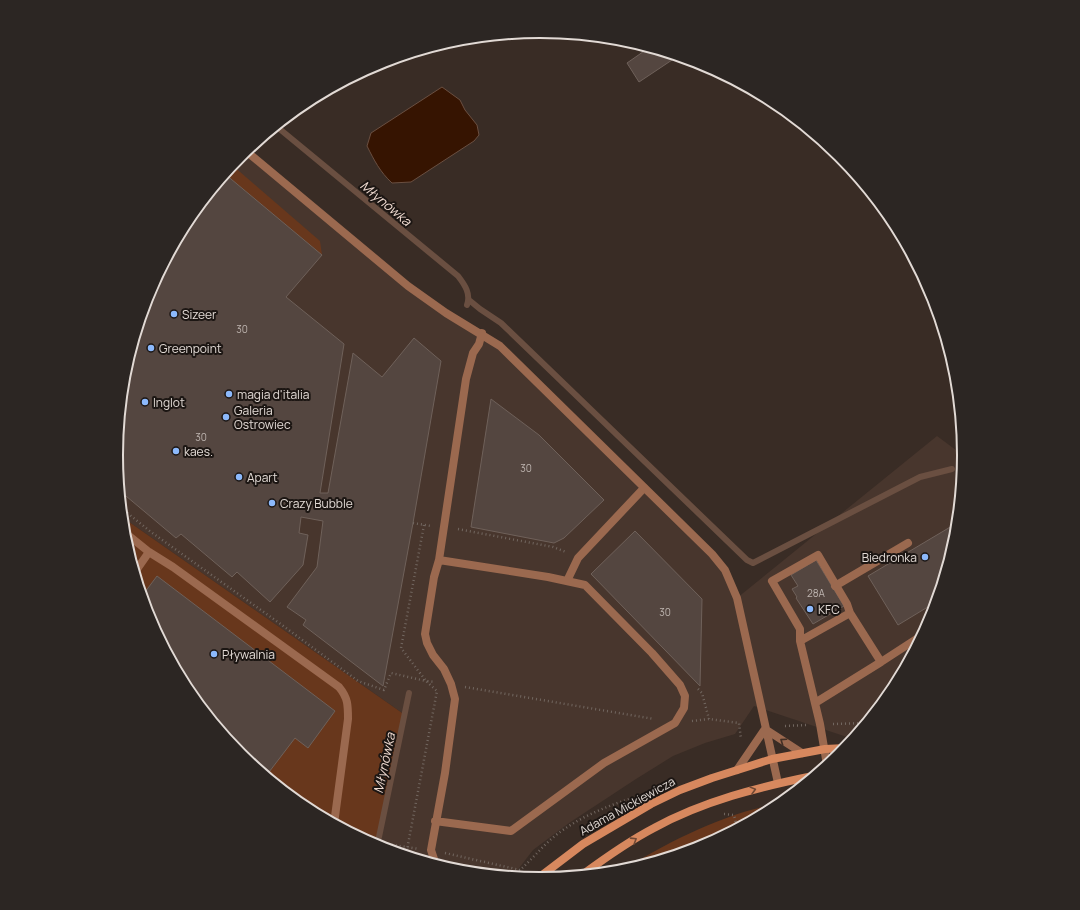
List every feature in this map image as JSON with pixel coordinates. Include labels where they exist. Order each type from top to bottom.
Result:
[{"type":"street","points":[[251,155],[408,286],[446,313],[482,333],[500,346],[712,554],[725,570],[737,598],[778,783]]},
{"type":"street","points":[[434,858],[431,850],[452,727],[455,699],[451,684],[444,669],[433,655],[427,643],[425,634],[434,577],[439,560],[466,379],[472,353],[479,344],[482,333]]},
{"type":"street","points":[[567,581],[578,558],[644,488]]},
{"type":"street","points":[[131,537],[149,552],[286,648],[339,687],[346,695],[348,719],[335,818]]},
{"type":"street","points":[[835,586],[908,542]]},
{"type":"street","points":[[138,567],[149,552]]},
{"type":"street","points":[[826,758],[800,641],[800,629],[772,581],[818,555],[847,604],[850,613],[880,662]]},
{"type":"street","points":[[435,821],[511,831],[604,763],[675,723],[684,708],[685,696],[680,685],[652,653],[585,585],[548,577],[439,560]]},
{"type":"street","points":[[800,641],[850,613]]},
{"type":"street","points":[[815,703],[913,642]]},
{"type":"street","points":[[765,729],[802,753]]},
{"type":"street","points":[[737,770],[765,729]]},
{"type":"street","name":"Adama Mickiewicza","points":[[547,872],[583,844],[651,804],[680,790],[772,759],[825,749],[836,748]]},
{"type":"street","points":[[592,868],[630,842],[662,824],[719,800],[778,783],[804,778]]},
{"type":"path","points":[[128,513],[151,532],[282,624],[358,681],[384,690],[391,673],[426,681],[437,691],[408,848]]},
{"type":"path","points":[[451,684],[675,723],[709,719],[739,723]]},
{"type":"path","points":[[724,814],[734,815],[736,823]]},
{"type":"path","points":[[396,846],[431,850],[521,870]]},
{"type":"shaded area","points":[[442,87],[460,100],[465,110],[477,125],[479,135],[474,141],[411,182],[392,183],[381,170],[367,146],[371,133]]},
{"type":"shaded area","points":[[251,155],[408,286],[482,333],[712,554],[737,598],[937,436],[957,451],[956,482],[949,536],[935,589],[925,615],[901,664],[871,709],[847,737],[754,706],[735,734],[705,743],[673,756],[569,823],[533,850],[517,871],[513,871],[459,864],[432,858],[379,840],[405,715],[129,522],[124,482],[124,428],[131,374],[145,321],[166,271],[193,223],[226,180]]},
{"type":"shaded area","points":[[237,169],[320,241],[322,255],[229,177]]},
{"type":"shaded area","points":[[129,522],[405,715],[379,840],[331,816],[286,786],[245,750],[211,711],[179,663],[155,615],[137,563]]},
{"type":"shaded area","points":[[765,806],[724,829],[700,840],[674,850],[639,860],[698,830],[740,813]]},
{"type":"building","points":[[644,51],[673,60],[639,82],[627,63]]},
{"type":"building","name":"Galeria Ostrowiec","points":[[229,177],[322,255],[286,297],[344,344],[320,493],[328,493],[353,353],[382,377],[414,338],[441,361],[383,686],[303,625],[306,620],[287,607],[317,567],[323,521],[301,517],[299,533],[308,535],[303,565],[270,602],[237,572],[232,577],[181,534],[176,538],[126,496],[123,455],[127,401],[137,347],[155,295],[179,246],[193,223]]},
{"type":"building","points":[[491,399],[539,435],[604,500],[564,538],[554,543],[471,527]]},
{"type":"building","name":"Biedronka","points":[[950,527],[943,563],[928,607],[898,625],[868,576]]},
{"type":"building","points":[[635,531],[702,599],[700,686],[591,574]]},
{"type":"building","points":[[816,560],[844,606],[813,624],[796,598],[797,597],[792,589],[798,586],[791,575]]},
{"type":"building","name":"Pływalnia","points":[[157,576],[335,711],[308,748],[295,738],[269,772],[245,750],[226,730],[193,687],[166,639],[146,591]]},
{"type":"waterway","name":"Młynówka","points":[[280,129],[458,276],[468,293],[467,305]]},
{"type":"waterway","points":[[469,300],[501,323],[747,560],[753,563],[920,477],[952,469]]},
{"type":"waterway","name":"Młynówka","points":[[379,837],[409,693]]},
{"type":"place","name":"Sizeer","points":[[174,314]]},
{"type":"place","name":"Greenpoint","points":[[151,348]]},
{"type":"place","name":"magia d'italia","points":[[229,394]]},
{"type":"place","name":"Inglot","points":[[145,402]]},
{"type":"place","name":"Galeria Ostrowiec","points":[[226,417]]},
{"type":"place","name":"kaes.","points":[[176,451]]},
{"type":"place","name":"Apart","points":[[239,477]]},
{"type":"place","name":"Crazy Bubble","points":[[272,503]]},
{"type":"place","name":"Biedronka","points":[[925,557]]},
{"type":"place","name":"KFC","points":[[810,609]]},
{"type":"place","name":"Pływalnia","points":[[214,654]]}]
